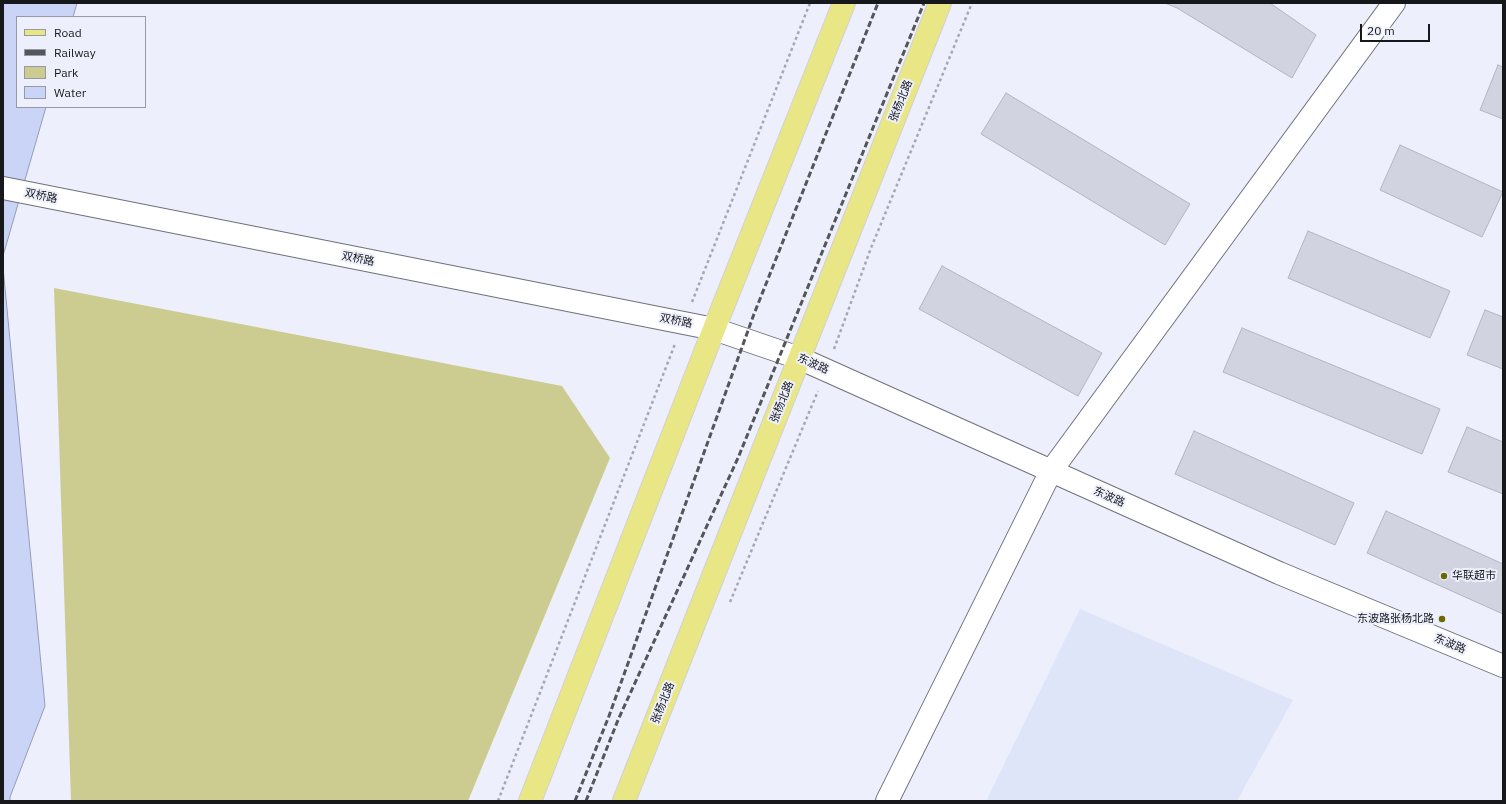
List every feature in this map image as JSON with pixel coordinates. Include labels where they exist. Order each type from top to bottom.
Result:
[{"type":"main road","points":[[530,801],[714,329],[844,3]]},
{"type":"main road","name":"张杨北路","points":[[624,801],[940,3]]},
{"type":"street","points":[[887,801],[1051,471],[1394,3]]},
{"type":"street","name":"双桥路","points":[[3,188],[714,329]]},
{"type":"street","name":"东波路","points":[[714,329],[799,358],[1278,572],[1503,666]]},
{"type":"path","points":[[498,801],[683,323],[810,3]]},
{"type":"path","points":[[728,607],[806,421],[871,248],[972,3]]},
{"type":"shaded area","points":[[1080,609],[1293,700],[1237,801],[986,801]]},
{"type":"green space","points":[[54,288],[562,386],[610,458],[468,801],[71,801]]},
{"type":"water","points":[[3,3],[77,3],[73,16],[16,16],[16,108],[46,108],[3,256]]},
{"type":"water","points":[[3,267],[45,706],[10,797],[10,801],[3,801]]},
{"type":"building","points":[[1165,3],[1270,3],[1316,35],[1292,78],[1177,8]]},
{"type":"building","points":[[1498,65],[1503,67],[1503,119],[1480,110]]},
{"type":"building","points":[[1006,93],[1190,204],[1165,245],[981,134]]},
{"type":"building","points":[[1400,145],[1503,192],[1482,237],[1380,190]]},
{"type":"building","points":[[1308,231],[1450,291],[1430,338],[1288,278]]},
{"type":"building","points":[[942,266],[1102,353],[1078,396],[919,309]]},
{"type":"building","points":[[1485,310],[1503,317],[1503,369],[1467,355]]},
{"type":"building","points":[[1242,328],[1440,409],[1422,454],[1223,372]]},
{"type":"building","points":[[1467,427],[1503,442],[1503,494],[1448,472]]},
{"type":"building","points":[[1194,431],[1354,503],[1335,545],[1175,474]]},
{"type":"building","points":[[1386,511],[1503,564],[1503,614],[1367,553]]},
{"type":"railway","points":[[575,801],[609,716],[754,314],[878,3]]},
{"type":"railway","points":[[586,801],[618,720],[738,458],[924,3]]},
{"type":"place","name":"华联超市","points":[[1444,576]]},
{"type":"place","name":"东波路张杨北路","points":[[1442,619]]}]
